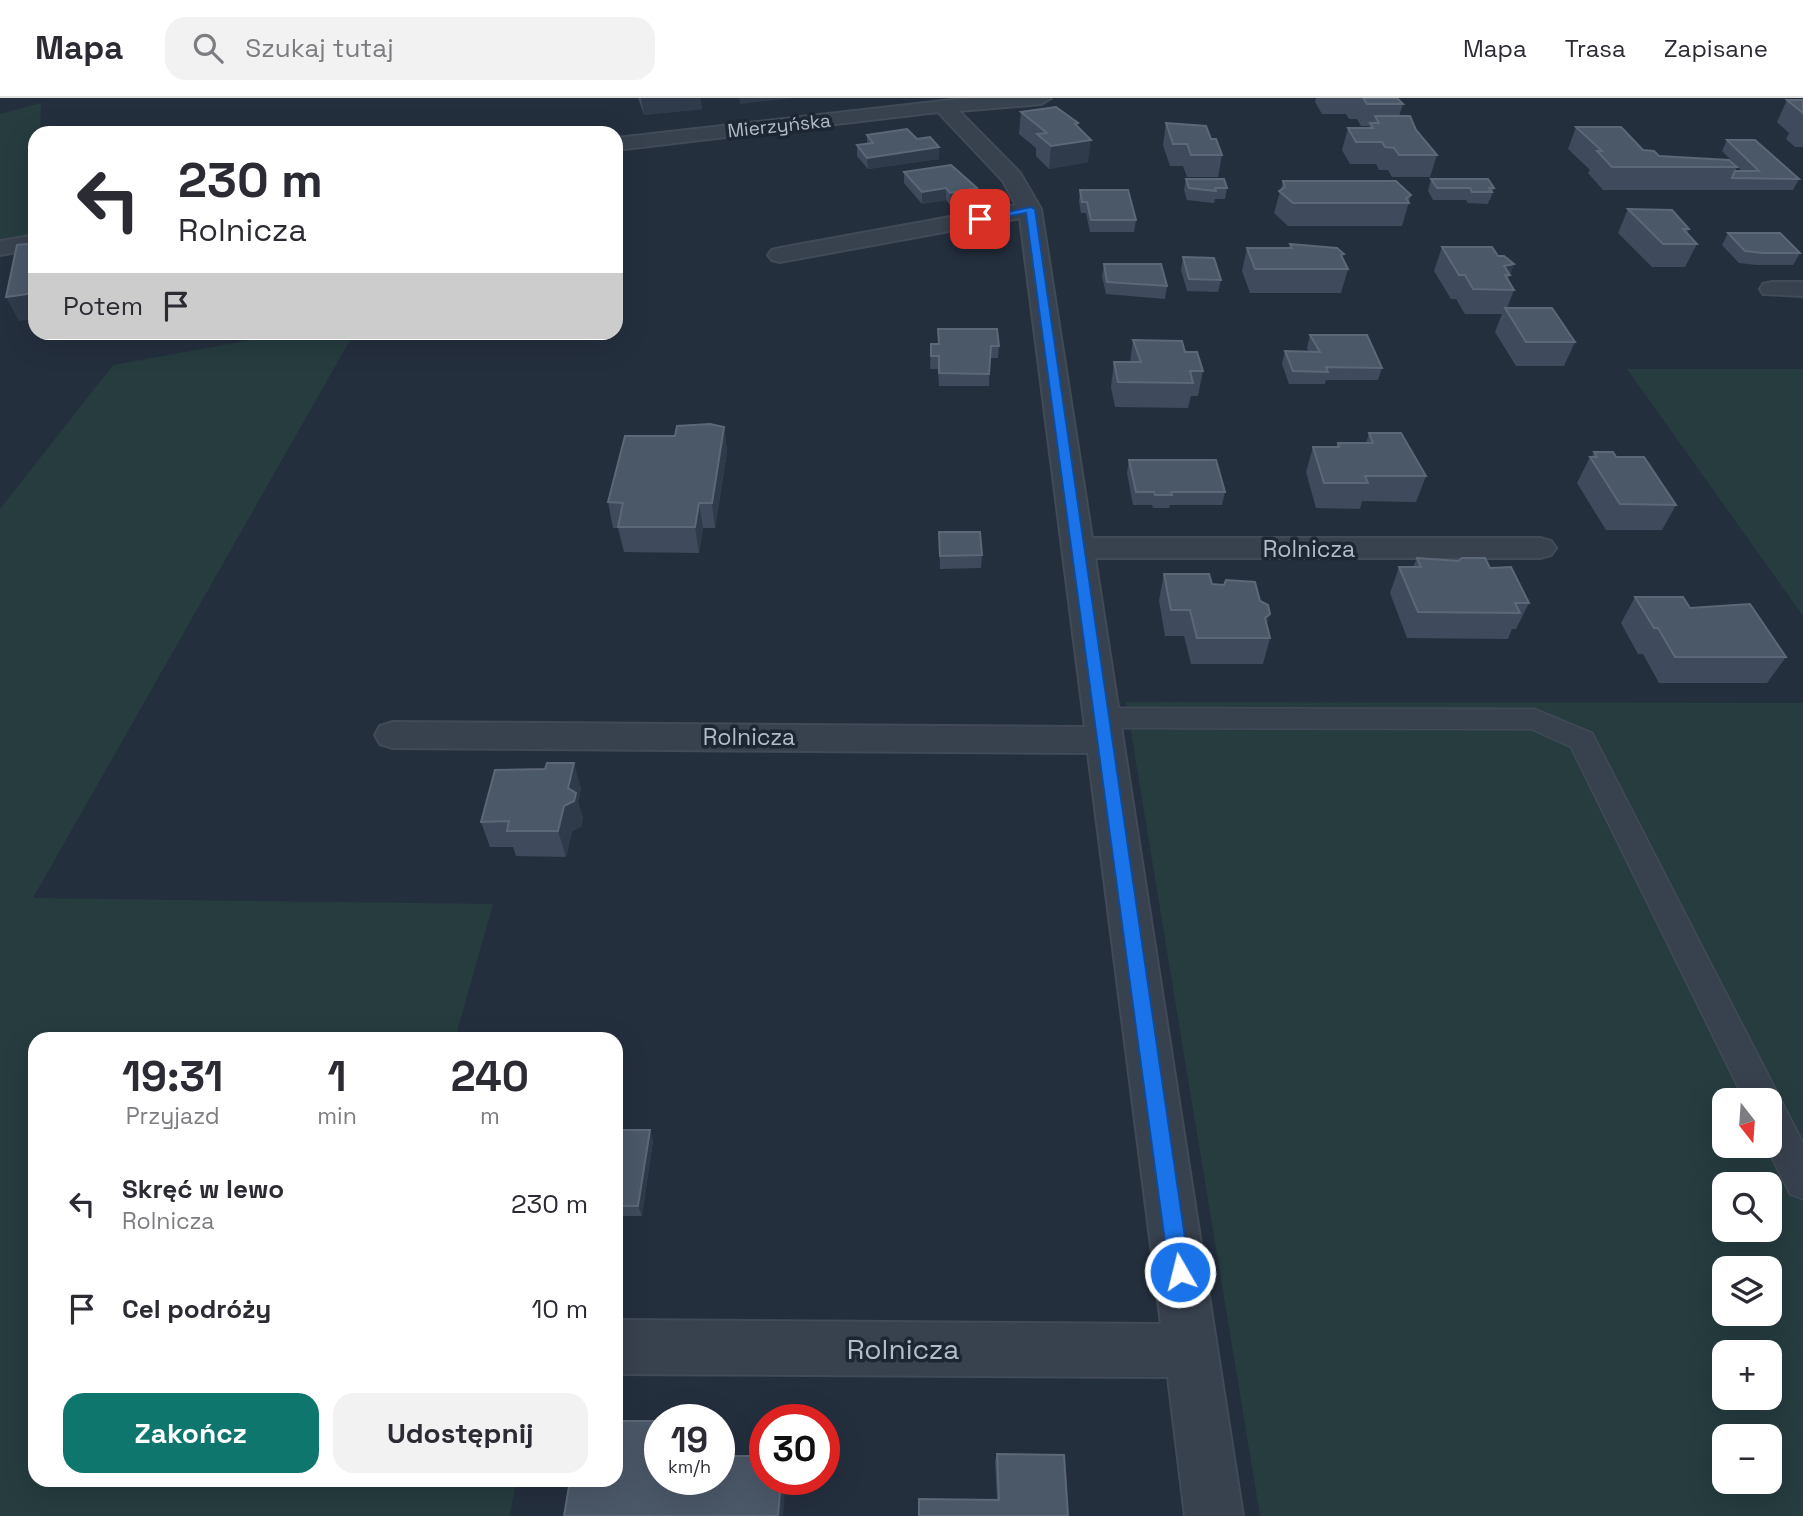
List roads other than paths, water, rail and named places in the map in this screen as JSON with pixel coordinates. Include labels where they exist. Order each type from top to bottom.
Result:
[{"type":"street","name":"Mierzyńska","points":[[623,143],[943,106],[1041,98]]},
{"type":"street","points":[[943,106],[1013,178],[1031,209],[1214,1516]]},
{"type":"street","points":[[780,255],[1031,209]]},
{"type":"street","points":[[0,248],[28,243]]},
{"type":"street","points":[[1772,289],[1803,289]]},
{"type":"street","name":"Rolnicza","points":[[1077,548],[1541,548]]},
{"type":"street","name":"Rolnicza","points":[[393,735],[1102,729]]},
{"type":"street","name":"Rolnicza","points":[[623,1347],[1191,1351]]},
{"type":"lane","points":[[1102,729],[1534,719],[1582,740],[1756,1088]]},
{"type":"lane","points":[[1782,1140],[1803,1181]]}]
